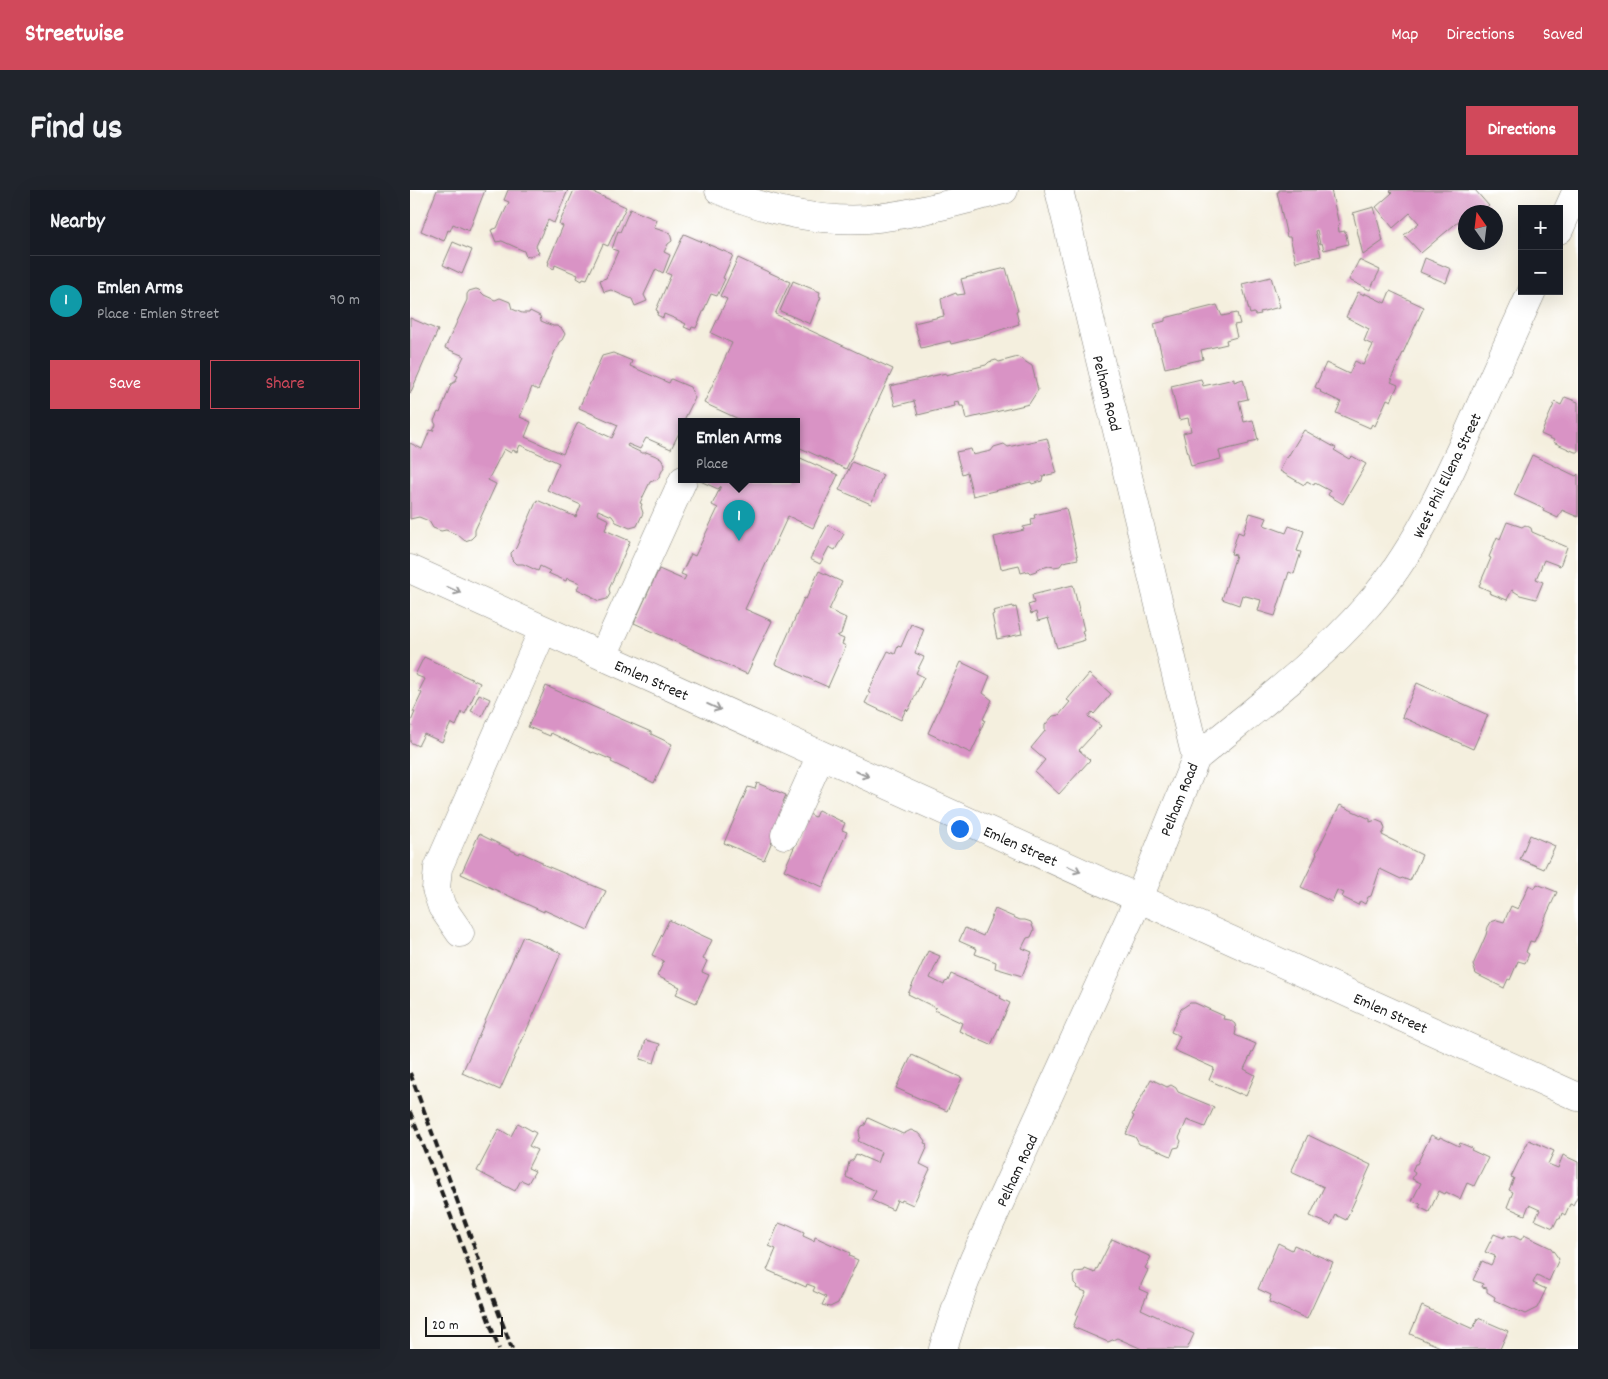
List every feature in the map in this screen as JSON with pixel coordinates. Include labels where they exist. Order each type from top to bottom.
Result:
[{"type":"street","points":[[719,190],[766,208],[816,217],[850,219],[903,214],[1004,190]]},
{"type":"street","name":"Pelham Road","points":[[943,1349],[974,1259],[1139,898],[1196,758],[1059,190]]},
{"type":"street","points":[[1563,221],[1577,190]]},
{"type":"street","name":"West Phil Ellena Street","points":[[1196,758],[1301,671],[1342,634],[1370,604],[1396,568],[1440,494],[1530,295]]},
{"type":"street","points":[[602,656],[682,483]]},
{"type":"street","name":"Emlen Street","points":[[410,570],[1578,1097]]},
{"type":"street","points":[[460,933],[442,908],[436,889],[438,868],[543,630]]},
{"type":"street","points":[[785,835],[821,755]]},
{"type":"building","points":[[437,190],[485,190],[469,231],[453,224],[450,231],[448,230],[444,241],[421,231]]},
{"type":"building","points":[[508,190],[568,190],[554,223],[548,220],[536,246],[539,253],[526,257],[524,251],[502,241],[496,242],[491,230],[497,228],[509,202],[504,200]]},
{"type":"building","points":[[574,190],[588,190],[626,207],[608,246],[603,244],[587,279],[583,278],[582,281],[577,278],[578,275],[555,265],[554,269],[548,266],[563,226],[559,224]]},
{"type":"building","points":[[1279,190],[1331,190],[1339,232],[1345,231],[1348,244],[1324,250],[1322,243],[1320,244],[1317,230],[1315,231],[1321,256],[1296,262],[1290,237],[1287,237],[1277,192]]},
{"type":"building","points":[[1475,190],[1488,205],[1458,205],[1458,222],[1421,253],[1404,235],[1419,223],[1410,213],[1393,228],[1376,207],[1392,193],[1390,191]]},
{"type":"building","points":[[1374,207],[1383,241],[1363,255],[1353,213]]},
{"type":"building","points":[[630,209],[657,220],[654,228],[670,233],[672,241],[664,252],[670,255],[663,273],[656,269],[644,295],[647,301],[635,306],[632,299],[611,290],[604,292],[600,280],[606,278],[618,251],[612,249],[618,231],[620,232]]},
{"type":"building","points":[[684,234],[733,255],[717,296],[711,294],[696,328],[692,327],[691,330],[684,327],[686,324],[676,319],[664,314],[663,318],[657,315],[658,311],[656,310],[671,275],[666,273]]},
{"type":"building","points":[[453,242],[472,250],[462,274],[443,265]]},
{"type":"building","points":[[738,258],[790,282],[775,314],[893,369],[846,469],[800,448],[800,418],[736,418],[704,403],[732,343],[711,333],[727,299],[720,296]]},
{"type":"building","points":[[1425,258],[1451,269],[1446,283],[1420,272]]},
{"type":"building","points":[[1359,260],[1380,270],[1370,290],[1349,280]]},
{"type":"building","points":[[1006,268],[1018,311],[1016,311],[1019,324],[991,334],[951,344],[950,341],[921,348],[914,323],[944,316],[941,299],[956,293],[957,295],[965,294],[961,279]]},
{"type":"building","points":[[1271,277],[1280,307],[1260,312],[1261,314],[1250,314],[1242,284]]},
{"type":"building","points":[[793,281],[820,292],[819,296],[821,297],[810,324],[780,311]]},
{"type":"building","points":[[476,289],[495,300],[500,298],[510,302],[512,309],[522,313],[529,313],[530,311],[540,316],[541,321],[562,329],[565,334],[559,342],[538,390],[532,387],[520,417],[531,422],[525,437],[563,454],[578,422],[612,438],[618,425],[579,408],[602,356],[613,353],[632,361],[630,366],[669,383],[671,379],[690,387],[695,398],[685,418],[678,418],[678,435],[671,449],[646,438],[640,449],[628,444],[627,446],[642,453],[646,452],[661,458],[665,465],[658,479],[650,482],[640,503],[642,504],[643,513],[637,526],[630,528],[616,522],[612,516],[598,510],[597,514],[609,520],[605,530],[630,541],[609,589],[610,594],[607,599],[599,601],[577,589],[580,583],[567,578],[566,581],[548,573],[550,571],[540,566],[538,571],[523,564],[516,564],[512,560],[511,553],[516,548],[537,500],[576,517],[581,505],[547,490],[559,463],[520,445],[517,452],[513,450],[511,453],[504,449],[488,480],[496,484],[475,530],[475,535],[471,539],[465,541],[458,535],[446,530],[441,531],[433,528],[429,521],[419,517],[410,519],[410,443],[422,449],[430,430],[433,431],[436,425],[434,421],[438,412],[440,413],[451,384],[455,382],[458,376],[455,375],[464,356],[445,348],[467,300],[469,291]]},
{"type":"building","points":[[1390,291],[1424,307],[1391,379],[1393,379],[1391,382],[1398,385],[1391,401],[1387,399],[1375,426],[1372,424],[1370,428],[1336,413],[1341,402],[1320,392],[1315,387],[1326,363],[1349,374],[1355,361],[1363,365],[1373,345],[1364,341],[1369,329],[1346,317],[1358,292],[1385,303]]},
{"type":"building","points":[[1217,305],[1222,316],[1237,313],[1240,324],[1234,325],[1237,337],[1226,340],[1227,344],[1201,350],[1203,359],[1165,368],[1154,324],[1165,321],[1165,318]]},
{"type":"building","points":[[410,318],[438,330],[410,394]]},
{"type":"building","points":[[1018,357],[1032,366],[1038,390],[1029,404],[966,419],[963,406],[960,406],[959,401],[954,402],[955,406],[918,415],[914,401],[895,406],[890,386],[946,373],[946,375],[986,365],[996,360],[999,362]]},
{"type":"building","points":[[1201,379],[1203,386],[1234,379],[1234,382],[1243,379],[1248,399],[1239,401],[1244,422],[1253,420],[1258,440],[1219,451],[1221,459],[1191,466],[1183,433],[1191,431],[1188,418],[1179,420],[1171,386]]},
{"type":"building","points":[[1565,397],[1578,402],[1578,452],[1553,442],[1554,440],[1541,434],[1555,402],[1561,405]]},
{"type":"building","points":[[1304,430],[1336,448],[1334,450],[1349,459],[1352,456],[1366,464],[1343,504],[1328,495],[1330,491],[1315,483],[1314,485],[1307,481],[1304,485],[1280,471],[1286,457]]},
{"type":"building","points":[[1047,438],[1057,473],[1043,476],[1042,481],[1032,484],[1031,482],[973,496],[967,472],[962,474],[956,452],[971,449],[973,455],[991,451],[994,447],[1004,444],[1008,447]]},
{"type":"building","points":[[1532,455],[1576,476],[1578,474],[1578,517],[1562,510],[1558,518],[1514,495]]},
{"type":"building","points":[[800,458],[838,475],[813,528],[788,516],[745,609],[772,621],[747,674],[634,623],[659,569],[684,580],[686,576],[681,574],[691,554],[695,556],[718,508],[712,505],[721,486],[718,489],[705,483],[800,483]]},
{"type":"building","points":[[852,462],[883,475],[871,504],[839,490]]},
{"type":"building","points":[[1066,508],[1078,559],[1063,562],[1060,566],[1049,566],[1030,573],[1028,571],[1021,573],[1019,565],[1001,569],[994,537],[1024,530],[1023,527],[1032,525],[1031,519],[1035,518],[1034,515]]},
{"type":"building","points":[[1250,513],[1267,518],[1264,525],[1286,533],[1289,526],[1304,531],[1297,551],[1301,552],[1294,574],[1289,572],[1275,616],[1258,611],[1261,600],[1242,595],[1239,605],[1222,599],[1236,555],[1231,554],[1238,532],[1243,534]]},
{"type":"building","points":[[1507,522],[1522,527],[1525,525],[1531,528],[1532,532],[1567,547],[1560,566],[1544,560],[1536,579],[1543,582],[1536,599],[1520,595],[1512,590],[1507,600],[1489,593],[1490,591],[1479,586],[1491,558],[1489,557],[1497,537],[1500,539]]},
{"type":"building","points":[[828,525],[844,534],[835,550],[829,547],[820,564],[810,559]]},
{"type":"building","points":[[819,571],[842,582],[829,610],[846,618],[841,634],[837,636],[844,639],[842,644],[846,646],[828,687],[775,664],[804,598],[806,599]]},
{"type":"building","points":[[1073,585],[1085,640],[1057,648],[1048,618],[1038,621],[1036,612],[1031,614],[1028,605],[1034,603],[1032,595]]},
{"type":"building","points":[[1013,606],[1013,608],[1016,607],[1022,634],[997,639],[992,615],[994,614],[993,611]]},
{"type":"building","points":[[911,624],[924,629],[915,653],[924,657],[916,673],[924,677],[908,711],[906,709],[901,720],[865,703],[870,693],[868,692],[888,651],[895,654],[898,646],[901,647]]},
{"type":"building","points":[[424,657],[480,683],[465,714],[462,712],[456,726],[451,723],[442,742],[424,734],[418,746],[410,742],[412,726],[410,724],[415,712],[413,712],[422,693],[419,691],[425,679],[415,675]]},
{"type":"building","points":[[961,662],[990,676],[983,693],[992,700],[983,719],[985,720],[981,732],[971,753],[928,733]]},
{"type":"building","points":[[1089,674],[1111,694],[1094,714],[1092,712],[1088,717],[1101,726],[1079,750],[1090,760],[1059,794],[1035,772],[1045,760],[1031,748],[1045,731],[1045,725],[1053,716],[1059,715],[1070,702],[1067,700]]},
{"type":"building","points":[[1417,683],[1488,715],[1473,749],[1402,717]]},
{"type":"building","points":[[546,686],[651,732],[651,734],[672,744],[654,783],[611,762],[612,760],[592,753],[551,733],[550,736],[528,727]]},
{"type":"building","points":[[479,694],[490,699],[482,716],[471,711]]},
{"type":"building","points":[[757,783],[786,795],[783,802],[788,804],[764,860],[724,843],[748,787],[755,789]]},
{"type":"building","points":[[1340,805],[1370,819],[1370,822],[1376,820],[1383,823],[1385,829],[1382,835],[1422,855],[1410,881],[1380,869],[1371,896],[1368,897],[1365,904],[1360,901],[1358,905],[1342,897],[1344,893],[1337,890],[1332,902],[1301,887]]},
{"type":"building","points":[[818,810],[845,823],[842,830],[847,832],[823,887],[784,870],[809,814],[815,817]]},
{"type":"building","points":[[479,834],[519,854],[520,852],[542,862],[542,864],[606,891],[588,930],[461,874]]},
{"type":"building","points":[[1530,835],[1555,846],[1544,869],[1520,859]]},
{"type":"building","points":[[1537,884],[1557,892],[1534,942],[1530,941],[1526,952],[1529,954],[1525,963],[1518,961],[1510,980],[1508,979],[1504,988],[1476,974],[1473,965],[1491,922],[1497,920],[1504,922],[1511,906],[1518,909],[1529,885],[1535,888]]},
{"type":"building","points":[[995,909],[1020,920],[1031,922],[1034,930],[1022,948],[1032,952],[1022,976],[995,968],[996,962],[975,954],[977,949],[959,941],[965,928],[983,936]]},
{"type":"building","points":[[669,920],[712,940],[703,959],[707,961],[702,972],[709,975],[696,1003],[676,994],[680,987],[657,976],[664,961],[652,955]]},
{"type":"building","points":[[523,936],[561,953],[500,1090],[462,1073]]},
{"type":"building","points":[[928,951],[940,956],[930,978],[944,985],[951,974],[1001,996],[1000,998],[1010,1003],[991,1045],[959,1031],[962,1023],[934,1010],[936,1008],[908,994]]},
{"type":"building","points":[[1190,1003],[1195,1003],[1224,1016],[1223,1019],[1230,1020],[1235,1024],[1235,1035],[1256,1044],[1244,1069],[1255,1075],[1246,1096],[1209,1080],[1214,1068],[1174,1050],[1180,1036],[1171,1032],[1181,1009]]},
{"type":"building","points":[[646,1040],[660,1044],[654,1063],[640,1059]]},
{"type":"building","points":[[912,1055],[962,1078],[947,1111],[896,1088]]},
{"type":"building","points":[[1151,1079],[1167,1087],[1171,1085],[1178,1092],[1214,1107],[1205,1127],[1187,1120],[1179,1138],[1181,1141],[1179,1147],[1174,1148],[1171,1156],[1139,1144],[1135,1137],[1126,1134],[1134,1116],[1132,1115]]},
{"type":"building","points":[[868,1118],[903,1134],[911,1130],[920,1134],[925,1141],[924,1143],[927,1144],[920,1164],[930,1169],[913,1205],[897,1200],[893,1210],[871,1200],[876,1191],[846,1177],[849,1162],[853,1160],[856,1154],[877,1163],[881,1152],[858,1141],[859,1132]]},
{"type":"building","points":[[518,1123],[536,1133],[529,1146],[537,1150],[528,1168],[535,1171],[528,1183],[521,1180],[515,1191],[477,1171],[499,1129],[511,1136]]},
{"type":"building","points":[[1308,1135],[1371,1165],[1346,1220],[1336,1215],[1331,1225],[1310,1216],[1324,1187],[1291,1172]]},
{"type":"building","points":[[1431,1135],[1459,1146],[1460,1143],[1488,1158],[1474,1186],[1467,1183],[1460,1199],[1446,1192],[1445,1194],[1439,1191],[1429,1212],[1419,1207],[1421,1204],[1412,1201],[1421,1183],[1412,1179],[1415,1173],[1412,1171]]},
{"type":"building","points":[[1529,1140],[1554,1151],[1548,1164],[1558,1168],[1563,1155],[1578,1162],[1578,1195],[1573,1205],[1570,1204],[1565,1215],[1562,1213],[1560,1219],[1558,1218],[1553,1228],[1535,1220],[1540,1210],[1529,1205],[1525,1215],[1507,1207],[1513,1192],[1509,1190],[1514,1178],[1511,1177]]},
{"type":"building","points":[[779,1223],[787,1226],[787,1224],[804,1232],[803,1236],[814,1241],[815,1237],[850,1253],[849,1256],[858,1260],[838,1303],[830,1307],[822,1305],[826,1297],[813,1291],[815,1287],[807,1284],[806,1287],[767,1270],[776,1249],[769,1246]]},
{"type":"building","points":[[1494,1234],[1504,1238],[1504,1236],[1513,1236],[1521,1240],[1524,1235],[1551,1248],[1559,1259],[1549,1281],[1537,1275],[1533,1283],[1546,1289],[1537,1308],[1525,1314],[1494,1300],[1495,1297],[1487,1292],[1487,1288],[1482,1287],[1483,1284],[1473,1280],[1482,1261],[1491,1265],[1493,1261],[1495,1256],[1485,1252]]},
{"type":"building","points":[[1112,1239],[1151,1257],[1145,1268],[1148,1270],[1139,1289],[1148,1293],[1141,1309],[1194,1334],[1187,1349],[1142,1349],[1117,1338],[1108,1342],[1073,1327],[1078,1315],[1076,1314],[1086,1292],[1076,1288],[1073,1276],[1076,1272],[1084,1271],[1085,1269],[1095,1273]]},
{"type":"building","points":[[1278,1243],[1292,1250],[1294,1245],[1333,1262],[1307,1319],[1269,1302],[1271,1295],[1258,1289]]},
{"type":"building","points":[[1422,1306],[1473,1329],[1478,1318],[1508,1331],[1500,1349],[1445,1349],[1410,1334]]},
{"type":"railway","points":[[410,1073],[512,1349]]},
{"type":"railway","points":[[410,1112],[457,1232],[499,1349]]},
{"type":"place","name":"Emlen Arms","points":[[739,541]]}]
